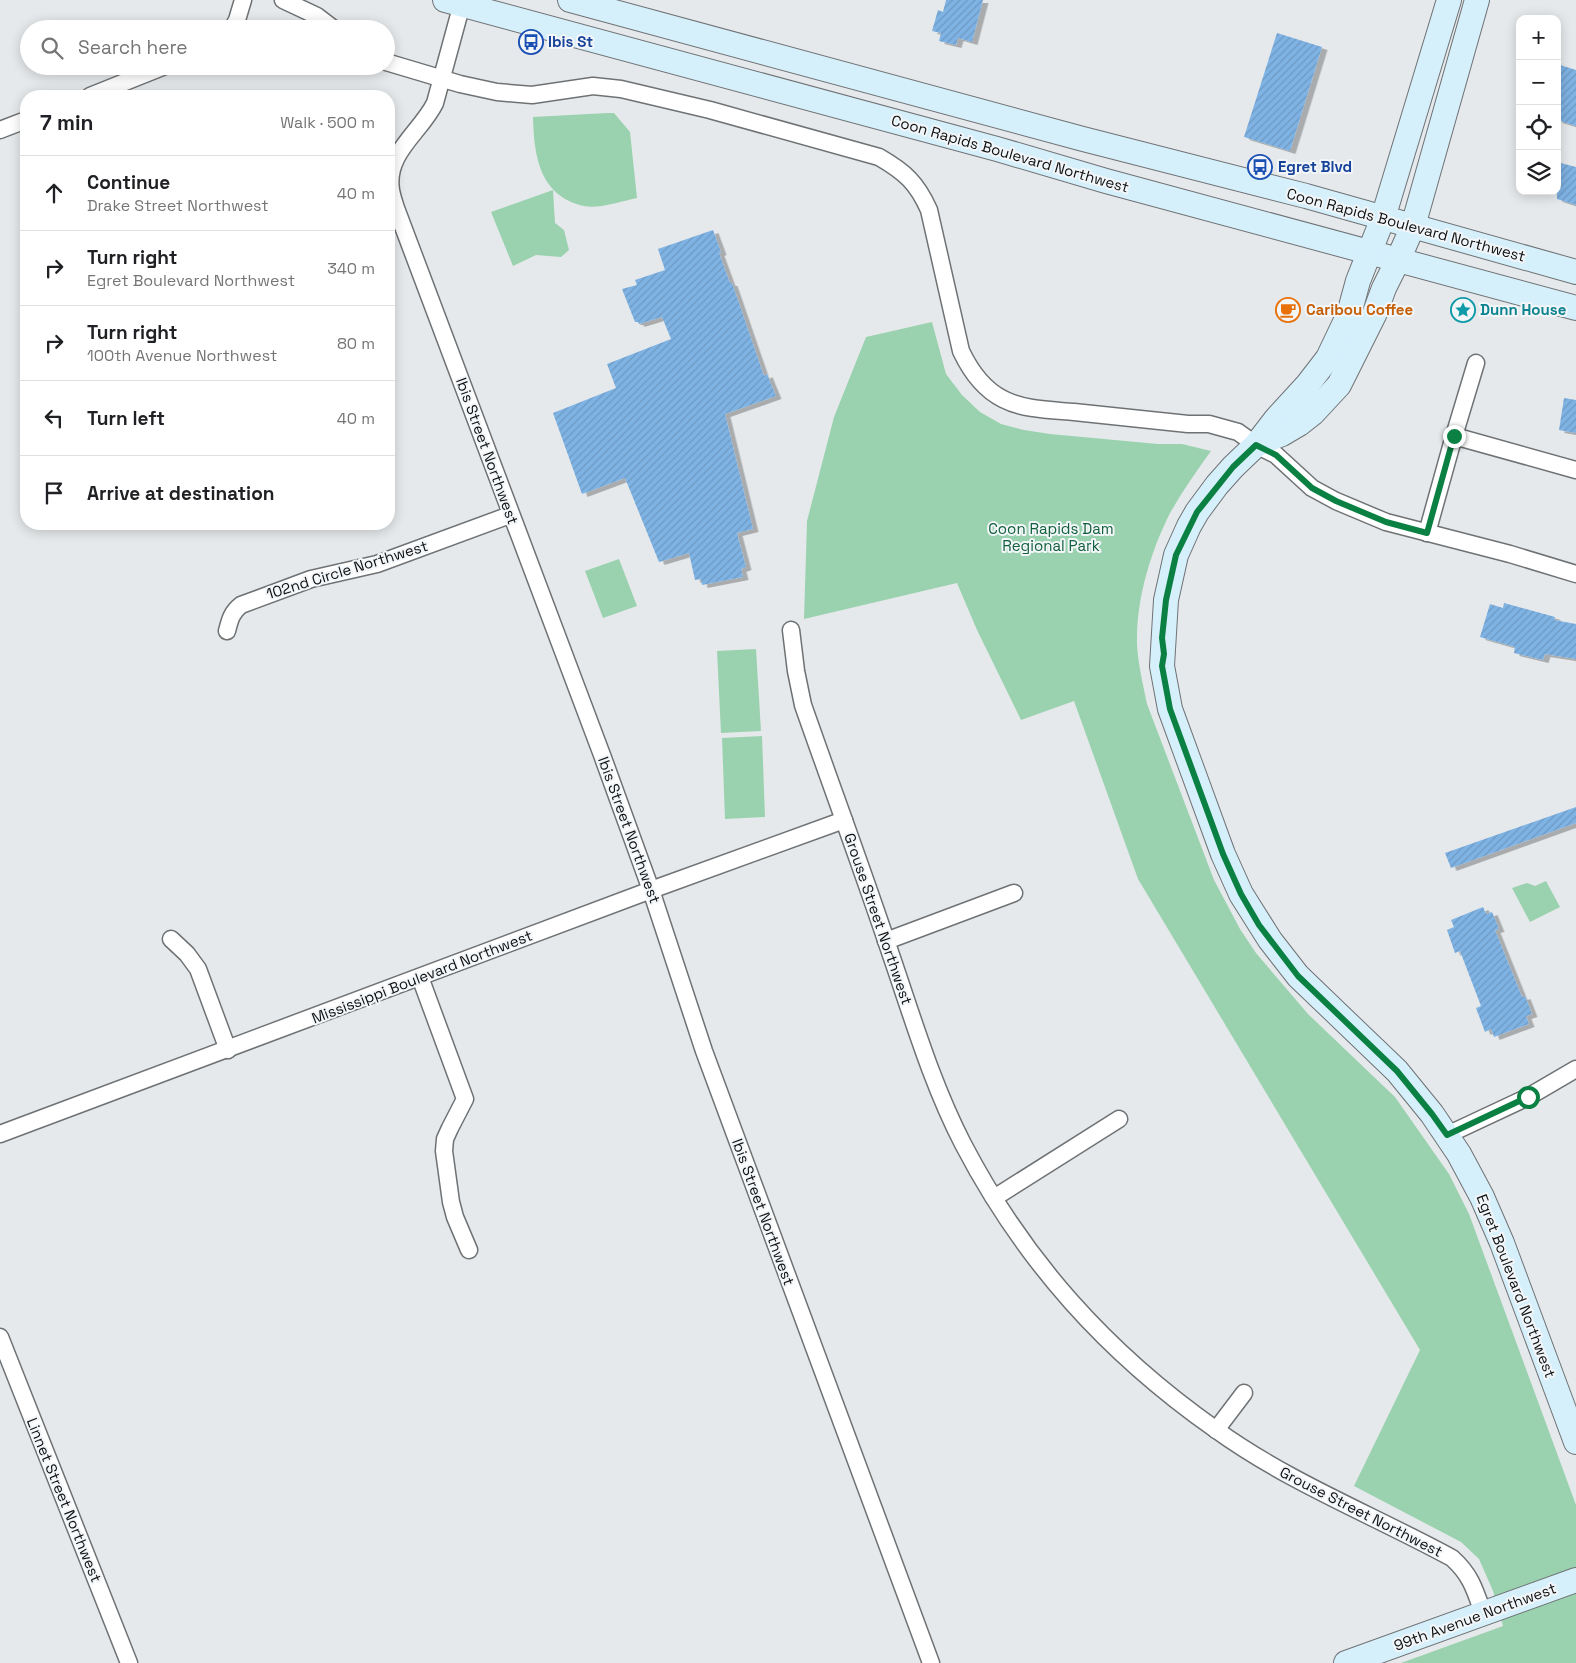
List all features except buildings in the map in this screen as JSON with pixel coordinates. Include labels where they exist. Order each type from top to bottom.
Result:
[{"type":"street","points":[[237,20],[243,0]]},
{"type":"street","points":[[283,0],[322,20]]},
{"type":"street","name":"Coon Rapids Boulevard Northwest","points":[[570,0],[1056,132],[1413,226],[1576,272]]},
{"type":"street","name":"Egret Boulevard Northwest","points":[[1449,0],[1383,218],[1358,281],[1349,314],[1328,358],[1256,445],[1233,467],[1197,512],[1176,555],[1166,600],[1162,638],[1164,654],[1162,666],[1170,709],[1223,854],[1241,894],[1259,925],[1298,976],[1397,1071],[1447,1135],[1488,1210],[1576,1442]]},
{"type":"street","name":"Egret Boulevard Northwest","points":[[1256,445],[1282,434],[1299,424],[1313,413],[1339,385],[1374,315],[1384,288],[1413,226],[1477,0]]},
{"type":"street","name":"Coon Rapids Boulevard Northwest","points":[[456,2],[997,149],[1116,184],[1576,308]]},
{"type":"street","name":"Ibis Street Northwest","points":[[395,162],[404,145],[430,114],[436,103],[443,77],[456,2]]},
{"type":"street","points":[[395,64],[477,88],[512,94],[532,94],[593,86],[621,89],[710,110],[879,157],[911,179],[922,194],[929,210],[961,351],[977,378],[994,393],[1011,403],[1049,410],[1226,427],[1238,432],[1256,445],[1276,455],[1312,488],[1336,501],[1386,522],[1510,554],[1576,574]]},
{"type":"street","points":[[105,90],[143,75]]},
{"type":"street","points":[[0,130],[20,122]]},
{"type":"street","name":"Ibis Street Northwest","points":[[395,204],[510,515],[602,755],[707,1060],[931,1663]]},
{"type":"street","points":[[1427,533],[1476,363]]},
{"type":"street","points":[[1454,436],[1576,470]]},
{"type":"street","name":"102nd Circle Northwest","points":[[227,631],[230,618],[241,605],[311,578],[377,564],[510,515]]},
{"type":"street","name":"Grouse Street Northwest","points":[[791,630],[796,671],[803,704],[942,1098],[962,1143],[994,1198],[1048,1275],[1103,1337],[1147,1378],[1216,1430],[1260,1460],[1452,1558],[1464,1568],[1472,1582],[1483,1613]]},
{"type":"street","name":"Mississippi Boulevard Northwest","points":[[0,1134],[650,890],[844,820]]},
{"type":"street","points":[[886,941],[1014,893]]},
{"type":"street","points":[[171,939],[187,954],[198,969],[228,1050]]},
{"type":"street","points":[[420,977],[465,1099],[445,1139],[444,1152],[451,1202],[455,1217],[469,1250]]},
{"type":"street","points":[[1447,1135],[1528,1097],[1576,1069]]},
{"type":"street","points":[[994,1198],[1119,1119]]},
{"type":"street","name":"Linnet Street Northwest","points":[[0,1337],[129,1663]]},
{"type":"street","points":[[1216,1430],[1244,1393]]},
{"type":"street","name":"99th Avenue Northwest","points":[[1346,1663],[1576,1580]]},
{"type":"green space","points":[[614,113],[630,132],[637,198],[604,206],[590,207],[569,201],[557,193],[548,183],[542,172],[535,146],[533,117]]},
{"type":"green space","points":[[553,190],[555,223],[564,230],[569,250],[561,257],[536,255],[513,266],[491,212]]},
{"type":"green space","name":"Coon Rapids Dam Regional Park","points":[[932,322],[946,374],[962,395],[980,412],[1001,424],[1050,434],[1158,444],[1182,444],[1211,451],[1169,515],[1150,561],[1137,627],[1137,644],[1147,704],[1214,880],[1240,929],[1256,953],[1308,1014],[1395,1097],[1449,1174],[1469,1214],[1576,1505],[1576,1663],[1401,1663],[1503,1626],[1493,1591],[1479,1559],[1461,1542],[1354,1486],[1420,1350],[1138,879],[1074,701],[1021,720],[977,630],[957,583],[804,619],[807,521],[834,417],[866,337]]},
{"type":"green space","points":[[619,559],[637,606],[603,618],[585,571]]},
{"type":"green space","points":[[756,649],[761,731],[721,733],[717,651]]},
{"type":"green space","points":[[762,736],[765,817],[725,819],[722,738]]},
{"type":"green space","points":[[1546,881],[1560,907],[1530,922],[1512,888],[1527,883],[1535,886]]},
{"type":"place","name":"Ibis St","points":[[531,42]]},
{"type":"place","name":"Egret Blvd","points":[[1260,167]]},
{"type":"place","name":"Caribou Coffee","points":[[1288,310]]},
{"type":"place","name":"Dunn House","points":[[1463,310]]},
{"type":"route","points":[[1454,436],[1427,533],[1386,522],[1336,501],[1312,488],[1276,455],[1256,445],[1233,467],[1207,498],[1182,540],[1176,555],[1166,600],[1162,638],[1164,654],[1162,666],[1170,709],[1216,837],[1232,875],[1249,908],[1270,940],[1298,976],[1397,1071],[1447,1135],[1528,1097]]}]
